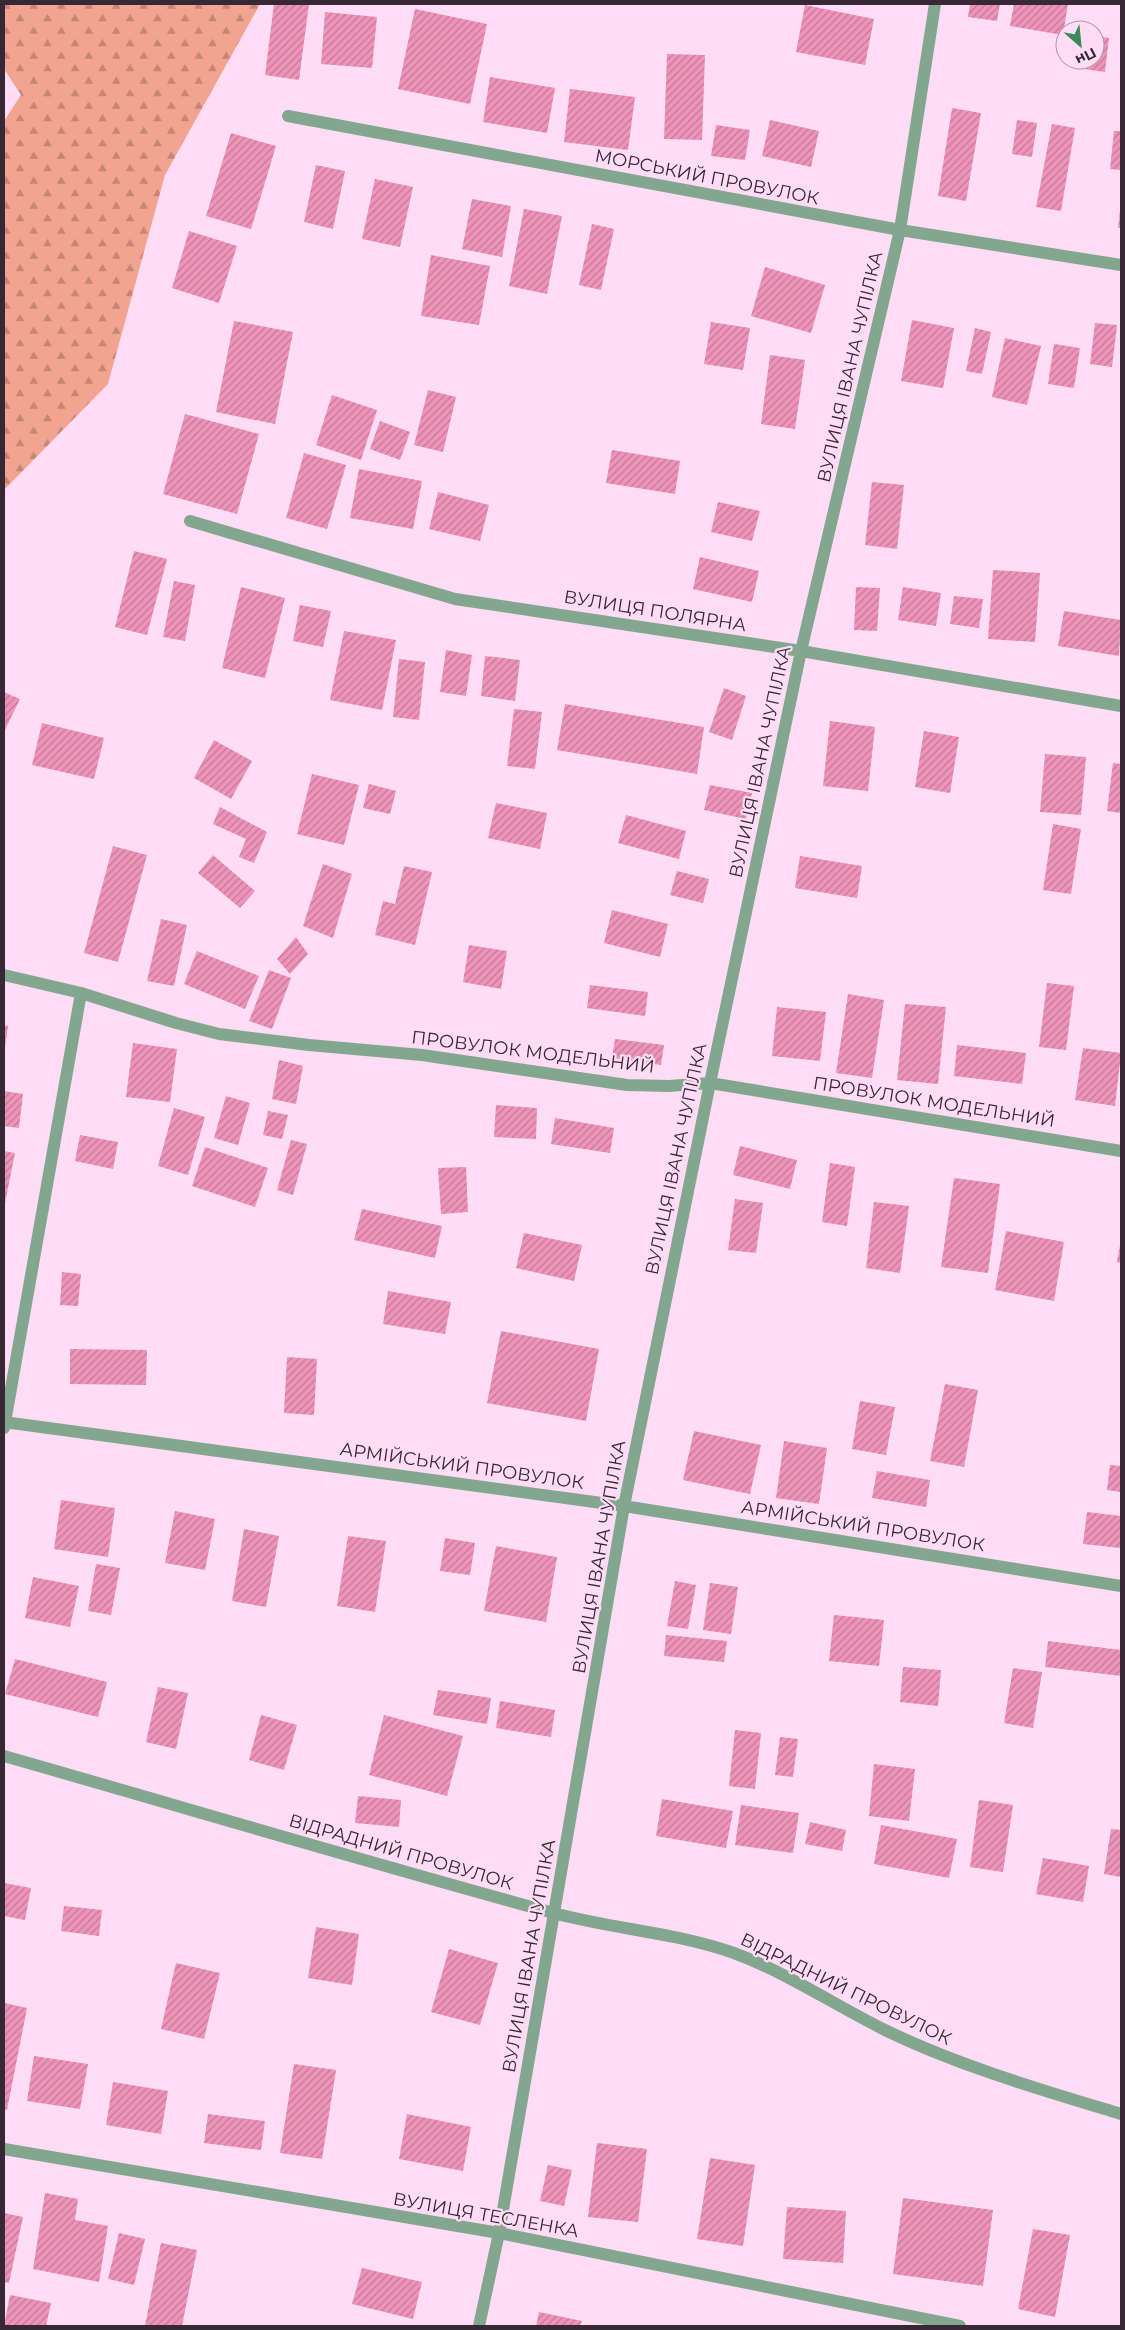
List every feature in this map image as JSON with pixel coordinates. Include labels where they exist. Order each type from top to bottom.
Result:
[{"type":"street","name":"ВУЛИЦЯ ІВАНА ЧУПІЛКА","points":[[479,2326],[499,2233],[624,1506],[710,1083],[802,651],[900,230],[935,4]]},
{"type":"street","name":"МОРСЬКИЙ ПРОВУЛОК","points":[[288,116],[900,230],[1121,265]]},
{"type":"street","name":"ВУЛИЦЯ ПОЛЯРНА","points":[[190,521],[455,599],[802,651],[1121,706]]},
{"type":"street","name":"ПРОВУЛОК МОДЕЛЬНИЙ","points":[[4,975],[82,993],[176,1024],[219,1034],[309,1045],[422,1055],[627,1084],[669,1086],[710,1083],[1121,1151]]},
{"type":"street","points":[[4,1425],[82,993]]},
{"type":"street","name":"АРМІЙСЬКИЙ ПРОВУЛОК","points":[[4,1425],[624,1506],[1121,1586]]},
{"type":"street","name":"ВІДРАДНИЙ ПРОВУЛОК","points":[[4,1756],[554,1914],[671,1937],[734,1953],[779,1974],[888,2031],[940,2055],[995,2075],[1121,2114]]},
{"type":"street","name":"ВУЛИЦЯ ТЕСЛЕНКА","points":[[4,2149],[499,2233],[960,2326]]},
{"type":"green space","points":[[4,4],[260,4],[165,175],[108,384],[4,490],[4,121],[21,95],[4,69]]},
{"type":"building","points":[[274,4],[309,4],[299,80],[265,75]]},
{"type":"building","points":[[970,4],[1000,4],[997,21],[968,17]]},
{"type":"building","points":[[1014,4],[1068,4],[1065,20],[1055,20],[1055,34],[1010,26]]},
{"type":"building","points":[[805,5],[874,19],[865,65],[796,52]]},
{"type":"building","points":[[415,9],[487,24],[470,104],[398,89]]},
{"type":"building","points":[[325,12],[377,17],[372,68],[321,64]]},
{"type":"building","points":[[1105,37],[1109,38],[1105,72],[1091,70],[1105,70]]},
{"type":"building","points":[[667,54],[705,55],[702,140],[664,139]]},
{"type":"building","points":[[490,77],[555,88],[547,133],[483,122]]},
{"type":"building","points":[[570,89],[635,97],[628,150],[564,142]]},
{"type":"building","points":[[952,108],[981,113],[966,201],[938,196]]},
{"type":"building","points":[[770,120],[819,131],[811,167],[762,156]]},
{"type":"building","points":[[1017,120],[1037,123],[1032,157],[1012,154]]},
{"type":"building","points":[[1052,124],[1075,128],[1061,211],[1036,207]]},
{"type":"building","points":[[716,125],[750,130],[745,160],[711,156]]},
{"type":"building","points":[[1114,131],[1121,131],[1121,170],[1110,169]]},
{"type":"building","points":[[231,133],[276,146],[251,229],[206,216]]},
{"type":"building","points":[[316,165],[345,171],[333,229],[304,222]]},
{"type":"building","points":[[375,179],[413,187],[400,247],[362,239]]},
{"type":"building","points":[[472,199],[511,206],[502,257],[462,249]]},
{"type":"building","points":[[524,209],[562,216],[547,294],[509,286]]},
{"type":"building","points":[[1120,210],[1121,228],[1118,228]]},
{"type":"building","points":[[592,224],[614,229],[601,290],[579,285]]},
{"type":"building","points":[[189,231],[237,246],[219,303],[172,288]]},
{"type":"building","points":[[431,255],[490,266],[479,325],[421,316]]},
{"type":"building","points":[[765,267],[825,285],[811,333],[751,316]]},
{"type":"building","points":[[912,320],[954,328],[943,388],[901,381]]},
{"type":"building","points":[[234,321],[293,332],[275,424],[216,412]]},
{"type":"building","points":[[711,322],[750,328],[743,370],[704,364]]},
{"type":"building","points":[[1095,323],[1117,325],[1112,367],[1090,364]]},
{"type":"building","points":[[975,328],[991,332],[982,374],[966,371]]},
{"type":"building","points":[[1005,338],[1041,346],[1027,405],[992,397]]},
{"type":"building","points":[[1054,344],[1080,348],[1074,388],[1048,384]]},
{"type":"building","points":[[770,355],[805,360],[795,429],[761,424]]},
{"type":"building","points":[[428,390],[456,397],[443,452],[414,445]]},
{"type":"building","points":[[332,395],[377,410],[361,460],[316,445]]},
{"type":"building","points":[[185,414],[259,434],[237,514],[163,494]]},
{"type":"building","points":[[380,421],[410,432],[400,460],[370,449]]},
{"type":"building","points":[[612,450],[680,461],[675,494],[606,483]]},
{"type":"building","points":[[304,453],[346,465],[327,529],[286,518]]},
{"type":"building","points":[[359,469],[422,481],[413,529],[350,518]]},
{"type":"building","points":[[872,482],[904,485],[897,549],[865,545]]},
{"type":"building","points":[[438,492],[489,505],[480,541],[429,529]]},
{"type":"building","points":[[718,502],[760,511],[752,541],[711,532]]},
{"type":"building","points":[[134,551],[167,559],[147,635],[115,627]]},
{"type":"building","points":[[700,557],[759,571],[752,602],[693,589]]},
{"type":"building","points":[[993,570],[1040,573],[1035,642],[988,639]]},
{"type":"building","points":[[174,581],[195,585],[185,641],[163,637]]},
{"type":"building","points":[[241,587],[285,598],[265,678],[222,668]]},
{"type":"building","points":[[856,587],[880,588],[877,631],[854,630]]},
{"type":"building","points":[[903,587],[941,593],[936,626],[898,620]]},
{"type":"building","points":[[954,596],[983,599],[979,628],[950,624]]},
{"type":"building","points":[[300,605],[331,611],[323,647],[293,641]]},
{"type":"building","points":[[1064,611],[1121,620],[1119,656],[1058,646]]},
{"type":"building","points":[[344,631],[396,640],[382,710],[330,700]]},
{"type":"building","points":[[446,650],[472,655],[466,696],[440,692]]},
{"type":"building","points":[[485,656],[520,660],[515,701],[481,696]]},
{"type":"building","points":[[399,659],[425,662],[419,720],[393,717]]},
{"type":"building","points":[[724,688],[746,696],[732,740],[709,732]]},
{"type":"building","points":[[4,692],[20,699],[4,732]]},
{"type":"building","points":[[565,704],[704,727],[697,774],[557,750]]},
{"type":"building","points":[[514,709],[542,712],[535,769],[507,766]]},
{"type":"building","points":[[830,721],[875,727],[868,791],[823,786]]},
{"type":"building","points":[[42,723],[104,738],[94,779],[32,765]]},
{"type":"building","points":[[924,731],[959,737],[950,793],[915,787]]},
{"type":"building","points":[[214,740],[252,761],[231,799],[194,778]]},
{"type":"building","points":[[1045,754],[1086,757],[1081,815],[1040,812]]},
{"type":"building","points":[[1113,763],[1121,764],[1121,813],[1107,811]]},
{"type":"building","points":[[312,774],[359,785],[344,845],[297,834]]},
{"type":"building","points":[[369,784],[396,791],[390,814],[363,808]]},
{"type":"building","points":[[710,785],[752,793],[746,819],[704,810]]},
{"type":"building","points":[[496,803],[547,813],[540,849],[488,838]]},
{"type":"building","points":[[220,807],[267,832],[254,863],[239,857],[246,839],[213,824]]},
{"type":"building","points":[[626,815],[686,831],[679,859],[618,843]]},
{"type":"building","points":[[1053,824],[1081,829],[1071,894],[1043,890]]},
{"type":"building","points":[[113,846],[147,855],[118,962],[84,953]]},
{"type":"building","points":[[213,855],[255,891],[240,908],[198,873]]},
{"type":"building","points":[[800,856],[862,866],[857,898],[795,888]]},
{"type":"building","points":[[323,864],[352,874],[333,938],[303,926]]},
{"type":"building","points":[[404,866],[432,872],[415,945],[375,935],[383,901],[395,904]]},
{"type":"building","points":[[677,871],[709,879],[703,903],[670,895]]},
{"type":"building","points":[[612,910],[668,924],[660,957],[604,943]]},
{"type":"building","points":[[161,919],[187,925],[174,986],[147,981]]},
{"type":"building","points":[[296,937],[308,954],[290,974],[277,959]]},
{"type":"building","points":[[469,945],[507,951],[501,989],[463,982]]},
{"type":"building","points":[[197,951],[259,976],[245,1009],[184,984]]},
{"type":"building","points":[[269,970],[291,978],[272,1029],[249,1021]]},
{"type":"building","points":[[1047,983],[1074,986],[1066,1050],[1039,1047]]},
{"type":"building","points":[[590,985],[648,992],[645,1016],[587,1008]]},
{"type":"building","points":[[848,994],[884,1000],[872,1078],[836,1073]]},
{"type":"building","points":[[905,1004],[946,1007],[938,1084],[897,1080]]},
{"type":"building","points":[[777,1007],[826,1012],[820,1061],[772,1056]]},
{"type":"building","points":[[4,1025],[8,1026],[5,1047],[4,1047]]},
{"type":"building","points":[[615,1039],[664,1045],[661,1065],[612,1058]]},
{"type":"building","points":[[133,1043],[177,1049],[170,1102],[126,1097]]},
{"type":"building","points":[[957,1045],[1026,1053],[1022,1084],[954,1076]]},
{"type":"building","points":[[1083,1048],[1121,1053],[1115,1106],[1075,1100]]},
{"type":"building","points":[[279,1060],[303,1066],[296,1104],[272,1099]]},
{"type":"building","points":[[4,1091],[23,1094],[19,1128],[4,1126]]},
{"type":"building","points":[[226,1096],[250,1103],[238,1145],[214,1138]]},
{"type":"building","points":[[496,1105],[537,1108],[536,1139],[494,1137]]},
{"type":"building","points":[[174,1108],[205,1117],[188,1175],[158,1166]]},
{"type":"building","points":[[268,1111],[288,1115],[282,1139],[263,1135]]},
{"type":"building","points":[[555,1118],[614,1128],[610,1153],[551,1144]]},
{"type":"building","points":[[80,1135],[118,1142],[113,1169],[75,1161]]},
{"type":"building","points":[[291,1140],[307,1144],[293,1195],[277,1190]]},
{"type":"building","points":[[740,1146],[797,1160],[790,1189],[733,1175]]},
{"type":"building","points":[[205,1147],[268,1168],[255,1207],[192,1186]]},
{"type":"building","points":[[4,1151],[15,1153],[5,1203],[4,1203]]},
{"type":"building","points":[[830,1163],[855,1167],[847,1226],[822,1222]]},
{"type":"building","points":[[466,1167],[468,1212],[441,1214],[438,1168]]},
{"type":"building","points":[[954,1178],[1000,1184],[988,1273],[941,1267]]},
{"type":"building","points":[[735,1199],[763,1203],[756,1253],[728,1250]]},
{"type":"building","points":[[874,1202],[909,1206],[900,1273],[866,1268]]},
{"type":"building","points":[[362,1209],[442,1226],[435,1258],[354,1240]]},
{"type":"building","points":[[1006,1231],[1064,1242],[1054,1301],[995,1290]]},
{"type":"building","points":[[524,1233],[582,1245],[574,1281],[516,1268]]},
{"type":"building","points":[[1121,1245],[1121,1263],[1117,1262]]},
{"type":"building","points":[[62,1272],[81,1274],[78,1306],[60,1305]]},
{"type":"building","points":[[388,1291],[451,1302],[445,1334],[383,1324]]},
{"type":"building","points":[[501,1331],[599,1349],[586,1421],[487,1403]]},
{"type":"building","points":[[70,1349],[147,1350],[146,1385],[70,1384]]},
{"type":"building","points":[[287,1357],[317,1359],[314,1415],[284,1413]]},
{"type":"building","points":[[945,1384],[978,1390],[964,1467],[930,1461]]},
{"type":"building","points":[[860,1401],[895,1407],[886,1455],[852,1449]]},
{"type":"building","points":[[694,1431],[761,1445],[750,1494],[683,1480]]},
{"type":"building","points":[[784,1441],[827,1448],[819,1504],[776,1498]]},
{"type":"building","points":[[1110,1465],[1121,1466],[1121,1492],[1107,1490]]},
{"type":"building","points":[[877,1471],[930,1480],[926,1507],[872,1498]]},
{"type":"building","points":[[61,1500],[115,1508],[108,1557],[54,1549]]},
{"type":"building","points":[[175,1511],[215,1519],[205,1570],[165,1563]]},
{"type":"building","points":[[1087,1512],[1121,1516],[1120,1548],[1083,1544]]},
{"type":"building","points":[[244,1529],[279,1536],[266,1607],[232,1601]]},
{"type":"building","points":[[348,1536],[386,1541],[375,1612],[337,1606]]},
{"type":"building","points":[[445,1538],[475,1543],[470,1575],[440,1571]]},
{"type":"building","points":[[496,1546],[557,1557],[546,1622],[484,1611]]},
{"type":"building","points":[[96,1564],[120,1568],[111,1615],[88,1611]]},
{"type":"building","points":[[33,1577],[79,1586],[70,1627],[25,1618]]},
{"type":"building","points":[[675,1581],[696,1585],[688,1629],[667,1626]]},
{"type":"building","points":[[710,1583],[738,1587],[731,1634],[703,1630]]},
{"type":"building","points":[[834,1615],[884,1620],[879,1666],[829,1661]]},
{"type":"building","points":[[666,1635],[727,1641],[724,1662],[664,1656]]},
{"type":"building","points":[[1048,1641],[1121,1650],[1121,1676],[1045,1667]]},
{"type":"building","points":[[15,1659],[107,1682],[98,1717],[5,1694]]},
{"type":"building","points":[[903,1667],[941,1670],[938,1706],[900,1702]]},
{"type":"building","points":[[1013,1668],[1042,1672],[1033,1728],[1004,1723]]},
{"type":"building","points":[[158,1687],[188,1693],[176,1749],[146,1742]]},
{"type":"building","points":[[438,1690],[491,1698],[487,1724],[433,1715]]},
{"type":"building","points":[[500,1701],[555,1710],[551,1737],[496,1728]]},
{"type":"building","points":[[261,1715],[297,1725],[284,1770],[249,1760]]},
{"type":"building","points":[[384,1715],[463,1736],[447,1796],[369,1775]]},
{"type":"building","points":[[735,1730],[761,1733],[755,1789],[729,1786]]},
{"type":"building","points":[[780,1737],[798,1739],[793,1777],[775,1775]]},
{"type":"building","points":[[874,1764],[915,1769],[909,1821],[869,1816]]},
{"type":"building","points":[[358,1796],[401,1800],[399,1827],[355,1823]]},
{"type":"building","points":[[662,1799],[733,1811],[726,1848],[656,1836]]},
{"type":"building","points":[[979,1800],[1013,1805],[1003,1872],[970,1867]]},
{"type":"building","points":[[741,1805],[799,1813],[793,1853],[735,1845]]},
{"type":"building","points":[[810,1822],[846,1830],[842,1851],[805,1844]]},
{"type":"building","points":[[881,1825],[957,1839],[949,1878],[874,1864]]},
{"type":"building","points":[[1111,1829],[1121,1830],[1121,1877],[1104,1874]]},
{"type":"building","points":[[1043,1858],[1089,1866],[1083,1902],[1036,1894]]},
{"type":"building","points":[[4,1883],[31,1888],[25,1920],[4,1916]]},
{"type":"building","points":[[64,1906],[102,1910],[99,1936],[61,1931]]},
{"type":"building","points":[[316,1927],[359,1934],[352,1985],[308,1978]]},
{"type":"building","points":[[449,1949],[498,1963],[480,2025],[431,2012]]},
{"type":"building","points":[[176,1963],[220,1973],[204,2039],[161,2029]]},
{"type":"building","points":[[4,2003],[27,2008],[7,2110],[4,2109]]},
{"type":"building","points":[[34,2056],[88,2064],[80,2109],[27,2101]]},
{"type":"building","points":[[294,2064],[336,2070],[322,2159],[280,2153]]},
{"type":"building","points":[[113,2082],[168,2091],[161,2134],[106,2125]]},
{"type":"building","points":[[208,2114],[265,2121],[261,2150],[204,2143]]},
{"type":"building","points":[[407,2114],[471,2127],[463,2171],[399,2159]]},
{"type":"building","points":[[597,2143],[647,2149],[638,2222],[588,2217]]},
{"type":"building","points":[[710,2158],[755,2165],[743,2246],[697,2239]]},
{"type":"building","points":[[548,2165],[572,2170],[564,2206],[540,2201]]},
{"type":"building","points":[[45,2193],[78,2199],[75,2220],[108,2226],[99,2282],[33,2269]]},
{"type":"building","points":[[903,2198],[993,2210],[983,2286],[893,2274]]},
{"type":"building","points":[[787,2207],[846,2211],[843,2263],[783,2259]]},
{"type":"building","points":[[4,2213],[23,2217],[9,2283],[4,2282]]},
{"type":"building","points":[[1033,2229],[1070,2235],[1055,2317],[1018,2309]]},
{"type":"building","points":[[119,2233],[145,2239],[134,2285],[108,2279]]},
{"type":"building","points":[[161,2243],[197,2250],[182,2326],[145,2326]]},
{"type":"building","points":[[362,2268],[422,2282],[413,2319],[352,2304]]},
{"type":"building","points":[[10,2295],[51,2303],[46,2326],[4,2326]]},
{"type":"building","points":[[539,2312],[582,2321],[580,2326],[536,2326]]}]
